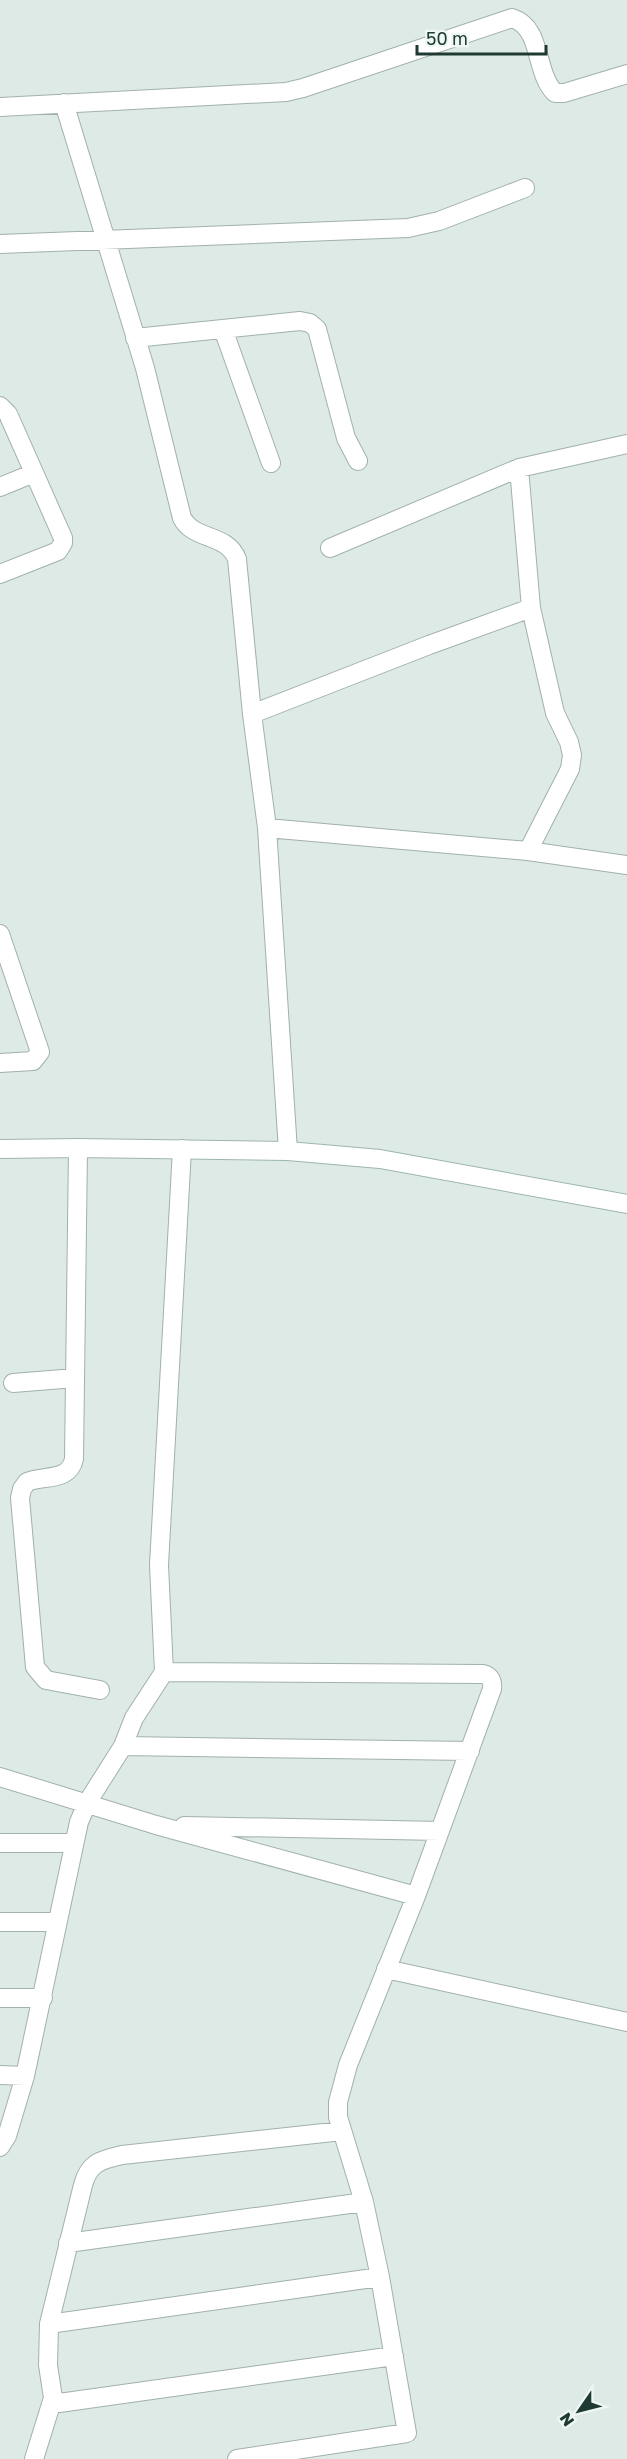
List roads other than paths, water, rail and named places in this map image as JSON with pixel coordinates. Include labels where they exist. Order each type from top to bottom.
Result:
[{"type":"street","points":[[0,107],[286,92],[512,18],[522,21],[530,30],[547,85],[555,93],[564,93],[627,74]]},
{"type":"street","points":[[64,103],[150,387],[182,518],[193,530],[226,543],[233,550],[237,559],[252,714],[267,828],[288,1151]]},
{"type":"street","points":[[0,244],[408,228],[439,221],[525,188]]},
{"type":"street","points":[[135,338],[300,321],[310,323],[317,329],[346,438],[358,461]]},
{"type":"street","points":[[223,329],[271,463]]},
{"type":"street","points":[[0,406],[8,414],[63,538],[62,547],[55,552],[0,574]]},
{"type":"street","points":[[330,548],[519,468],[627,444]]},
{"type":"street","points":[[519,468],[531,608],[555,713],[569,742],[572,755],[570,769],[528,851]]},
{"type":"street","points":[[0,487],[34,473]]},
{"type":"street","points":[[252,714],[531,608]]},
{"type":"street","points":[[267,828],[528,851],[627,865]]},
{"type":"street","points":[[0,934],[40,1052],[33,1061],[0,1064]]},
{"type":"street","points":[[78,1148],[73,1465],[70,1471],[62,1475],[27,1482],[20,1498],[36,1667],[46,1680],[100,1690]]},
{"type":"street","points":[[0,1149],[288,1151],[380,1159],[627,1204]]},
{"type":"street","points":[[0,2147],[7,2136],[26,2076],[73,1843],[87,1803],[123,1746],[134,1718],[164,1672],[159,1565],[182,1149]]},
{"type":"street","points":[[13,1383],[75,1378]]},
{"type":"street","points":[[164,1672],[486,1675],[492,1682],[492,1689],[470,1751],[341,2087],[338,2102],[338,2117],[364,2202],[380,2277],[407,2433],[237,2459]]},
{"type":"street","points":[[123,1746],[470,1751]]},
{"type":"street","points":[[0,1778],[156,1825],[416,1896]]},
{"type":"street","points":[[156,1825],[440,1831]]},
{"type":"street","points":[[0,1844],[73,1843]]},
{"type":"street","points":[[0,1922],[57,1922]]},
{"type":"street","points":[[386,1970],[627,2022]]},
{"type":"street","points":[[0,1998],[42,1998]]},
{"type":"street","points":[[0,2075],[26,2076]]},
{"type":"street","points":[[34,2459],[53,2397],[48,2365],[49,2324],[86,2173],[92,2165],[101,2159],[342,2131]]},
{"type":"street","points":[[69,2243],[364,2202]]},
{"type":"street","points":[[49,2324],[380,2277]]},
{"type":"street","points":[[53,2397],[59,2403],[394,2356]]}]
